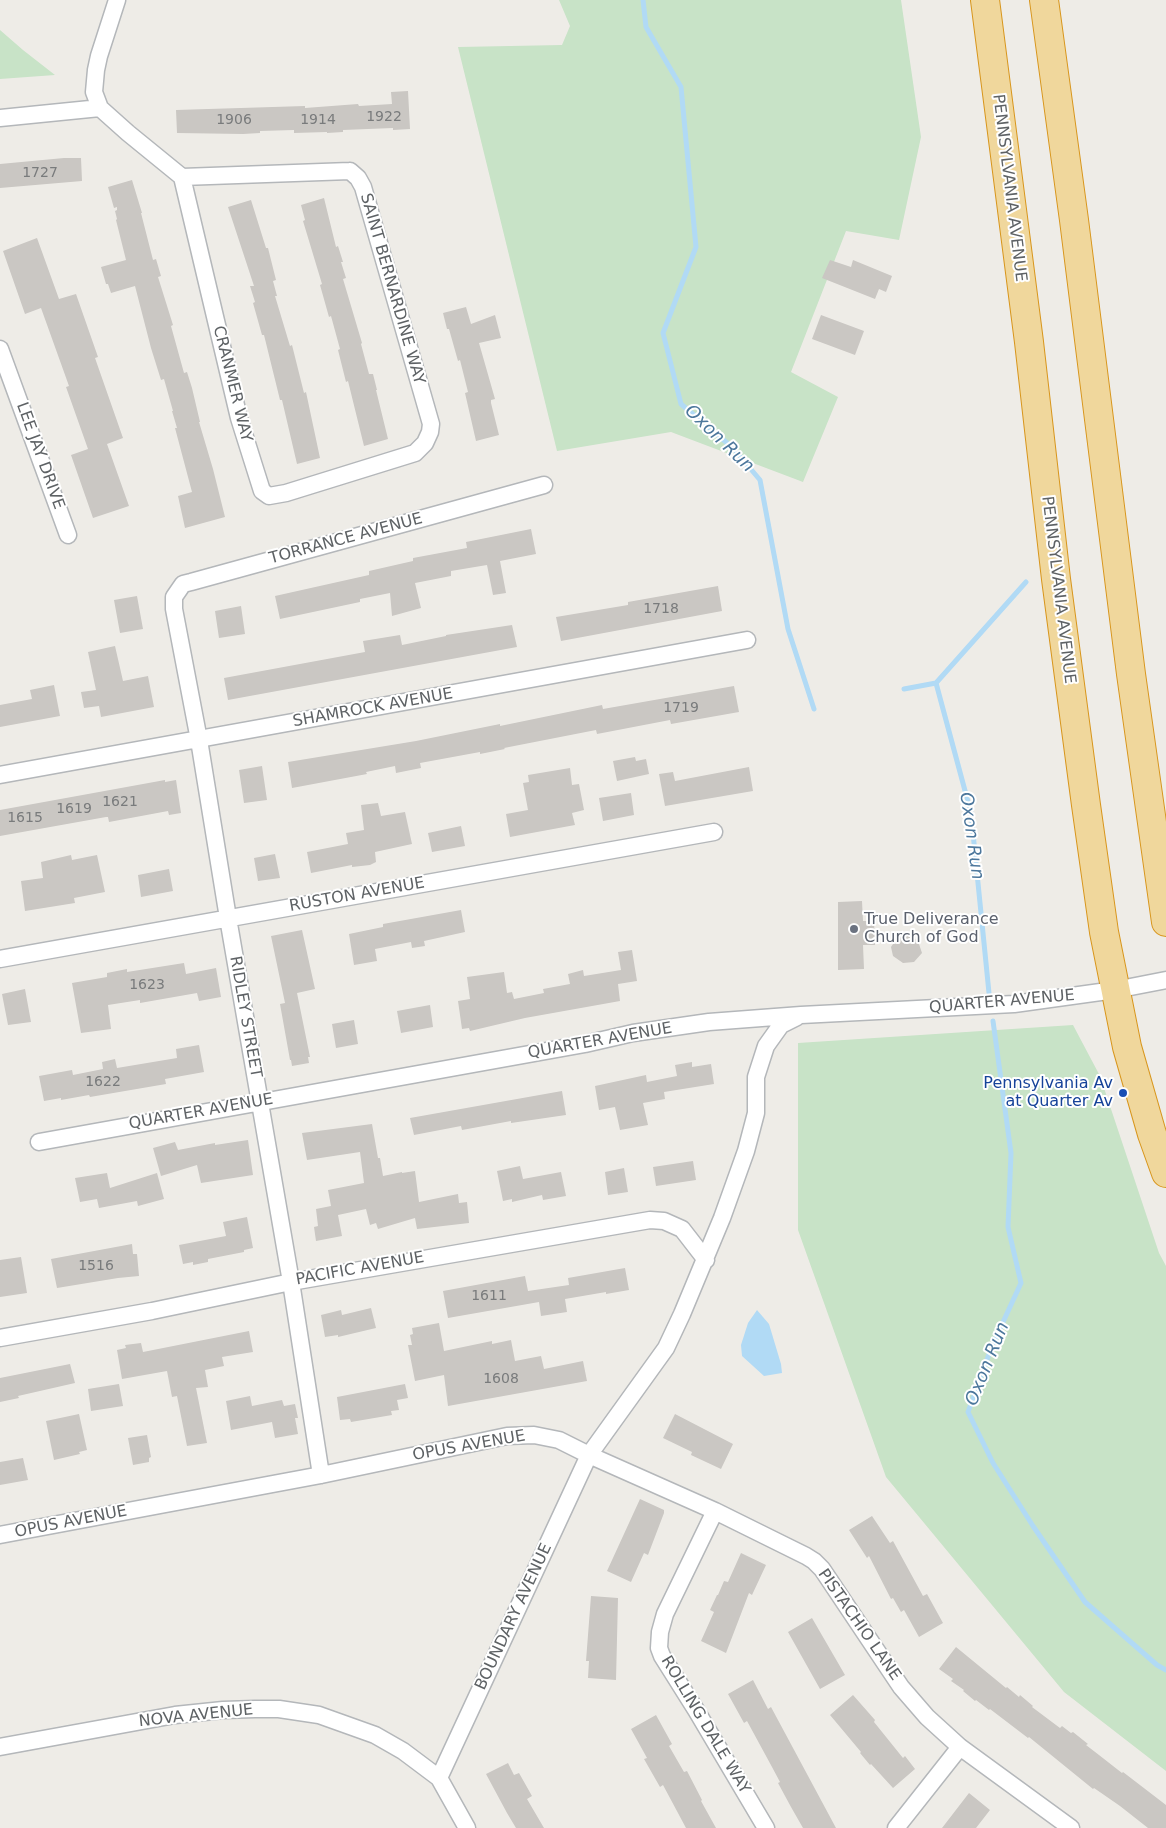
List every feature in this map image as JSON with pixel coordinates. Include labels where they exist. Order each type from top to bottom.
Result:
[{"type":"highway","name":"PENNSYLVANIA AVENUE","points":[[985,0],[1086,805],[1104,932],[1126,1047],[1152,1134],[1166,1173]]},
{"type":"highway","points":[[1044,0],[1074,220],[1132,684],[1166,922]]},
{"type":"street","points":[[117,0],[98,56],[94,92],[100,108],[182,178]]},
{"type":"street","points":[[0,118],[100,108]]},
{"type":"street","name":"SAINT BERNARDINE WAY","points":[[182,178],[350,171],[360,182],[431,428],[425,443],[415,453],[357,470]]},
{"type":"street","name":"CRANMER WAY","points":[[182,178],[238,418],[262,490],[265,494],[272,497],[357,470]]},
{"type":"street","name":"LEE JAY DRIVE","points":[[0,349],[68,535]]},
{"type":"street","name":"TORRANCE AVENUE","points":[[176,618],[173,601],[175,594],[183,584],[544,485]]},
{"type":"street","name":"RIDLEY STREET","points":[[176,618],[291,1282],[321,1474]]},
{"type":"street","name":"SHAMROCK AVENUE","points":[[0,775],[747,640]]},
{"type":"street","name":"RUSTON AVENUE","points":[[0,959],[714,832]]},
{"type":"street","name":"QUARTER AVENUE","points":[[39,1142],[585,1044],[633,1033],[709,1022],[801,1015],[1014,1004],[1116,990],[1166,980]]},
{"type":"street","points":[[590,1455],[666,1348],[706,1260],[746,1151],[756,1113],[756,1076],[766,1046],[781,1025],[801,1015]]},
{"type":"street","name":"PACIFIC AVENUE","points":[[0,1338],[291,1282],[650,1220],[664,1221],[682,1229],[706,1260]]},
{"type":"street","name":"OPUS AVENUE","points":[[0,1535],[522,1434],[545,1436],[559,1440],[590,1455]]},
{"type":"street","name":"PISTACHIO LANE","points":[[590,1455],[715,1511],[806,1556],[822,1569],[912,1700],[927,1717],[960,1748],[1071,1828]]},
{"type":"street","name":"BOUNDARY AVENUE","points":[[439,1778],[590,1455]]},
{"type":"street","name":"ROLLING DALE WAY","points":[[715,1511],[665,1614],[660,1632],[659,1648],[662,1656],[766,1828]]},
{"type":"street","name":"NOVA AVENUE","points":[[0,1747],[174,1715],[223,1710],[279,1709],[319,1715],[375,1735],[403,1751],[439,1778],[466,1828]]},
{"type":"street","points":[[896,1828],[960,1748]]},
{"type":"green space","points":[[559,0],[901,0],[921,137],[899,240],[846,231],[791,372],[838,397],[803,482],[671,432],[557,451],[458,47],[562,45],[570,26]]},
{"type":"green space","points":[[0,30],[23,50],[55,75],[0,79]]},
{"type":"green space","points":[[1073,1025],[1100,1076],[1159,1253],[1166,1266],[1166,1771],[1064,1692],[886,1477],[798,1230],[798,1043]]},
{"type":"water","points":[[757,1310],[769,1324],[782,1373],[764,1376],[742,1356],[741,1345],[748,1323]]},
{"type":"building","points":[[408,91],[410,129],[343,130],[343,132],[327,133],[294,133],[294,130],[260,131],[260,133],[243,134],[177,133],[176,110],[305,106],[305,108],[358,104],[359,106],[392,104],[391,92]]},
{"type":"building","points":[[81,158],[82,181],[0,188],[0,164]]},
{"type":"building","points":[[132,180],[153,260],[156,259],[161,276],[158,277],[173,325],[171,326],[184,373],[187,372],[192,388],[199,422],[225,517],[185,528],[178,496],[192,492],[175,428],[177,428],[173,411],[164,379],[161,380],[151,348],[135,286],[111,293],[101,267],[126,260],[116,220],[115,211],[117,207],[114,208],[108,187]]},
{"type":"building","points":[[324,198],[336,247],[338,246],[343,262],[341,262],[346,278],[343,279],[369,374],[373,374],[388,439],[364,446],[348,381],[346,382],[338,350],[340,349],[331,316],[329,317],[320,285],[322,284],[303,221],[305,220],[301,205]]},
{"type":"building","points":[[251,200],[266,248],[268,248],[276,280],[273,281],[277,296],[275,296],[290,346],[292,345],[304,393],[306,392],[320,458],[297,464],[282,400],[280,400],[264,335],[262,335],[253,303],[255,302],[250,286],[254,286],[228,207]]},
{"type":"building","points":[[37,238],[59,299],[76,294],[98,357],[95,358],[123,438],[107,444],[129,506],[93,518],[71,455],[88,449],[66,387],[69,386],[41,308],[25,314],[3,251]]},
{"type":"building","points":[[830,260],[851,267],[853,260],[892,276],[886,292],[879,289],[875,299],[822,278]]},
{"type":"building","points":[[466,307],[471,324],[495,315],[501,338],[479,343],[495,399],[491,400],[491,403],[499,435],[476,441],[465,393],[468,392],[460,360],[458,361],[443,313]]},
{"type":"building","points":[[821,315],[864,331],[855,355],[812,339]]},
{"type":"building","points":[[531,529],[536,554],[500,561],[506,593],[493,595],[487,565],[451,571],[451,576],[415,583],[421,608],[392,616],[390,593],[360,599],[360,602],[280,619],[275,596],[369,575],[369,571],[413,561],[413,558],[467,548],[466,542]]},
{"type":"building","points":[[718,586],[722,611],[561,641],[556,617],[628,605],[628,602]]},
{"type":"building","points":[[137,596],[143,629],[120,633],[114,600]]},
{"type":"building","points":[[241,606],[245,634],[219,638],[215,611]]},
{"type":"building","points":[[512,625],[517,647],[228,700],[224,678],[365,652],[363,641],[400,635],[402,645],[446,635]]},
{"type":"building","points":[[115,646],[123,681],[148,676],[154,707],[101,717],[99,706],[84,708],[81,692],[96,690],[88,652]]},
{"type":"building","points":[[54,685],[60,716],[0,727],[0,705],[32,699],[30,690]]},
{"type":"building","points":[[734,686],[739,712],[671,724],[670,720],[597,734],[596,730],[480,754],[480,752],[420,763],[421,768],[396,773],[395,766],[366,772],[367,774],[292,788],[288,762],[416,741],[500,724],[500,726],[602,705],[603,709]]},
{"type":"building","points":[[635,757],[636,761],[646,759],[649,774],[617,781],[613,761]]},
{"type":"building","points":[[262,766],[267,800],[244,803],[239,770]]},
{"type":"building","points":[[749,767],[753,791],[665,806],[659,774],[673,772],[675,781]]},
{"type":"building","points":[[570,768],[572,785],[579,784],[584,810],[572,813],[575,825],[510,837],[506,814],[528,810],[523,783],[529,782],[528,775]]},
{"type":"building","points":[[165,780],[165,782],[176,780],[181,813],[169,815],[168,811],[109,822],[108,817],[106,817],[0,836],[0,810]]},
{"type":"building","points":[[631,793],[634,815],[603,821],[599,798]]},
{"type":"building","points":[[378,803],[381,816],[405,812],[412,844],[375,852],[376,862],[370,865],[352,867],[352,865],[311,873],[307,852],[348,844],[346,833],[364,830],[361,805]]},
{"type":"building","points":[[461,826],[465,846],[432,852],[428,833]]},
{"type":"building","points":[[275,854],[280,878],[258,881],[254,858]]},
{"type":"building","points":[[71,855],[72,860],[97,855],[105,892],[74,898],[75,903],[25,911],[21,881],[43,878],[41,862]]},
{"type":"building","points":[[169,869],[173,891],[141,897],[138,875]]},
{"type":"building","points":[[862,901],[863,921],[874,921],[875,945],[863,945],[864,969],[838,970],[838,902]]},
{"type":"building","points":[[461,910],[465,932],[424,941],[425,946],[412,948],[411,942],[375,949],[377,961],[354,965],[349,934],[383,927],[383,924]]},
{"type":"building","points":[[302,930],[315,989],[297,993],[310,1057],[308,1057],[309,1063],[292,1066],[280,1004],[285,1003],[271,936]]},
{"type":"building","points":[[911,935],[918,941],[922,953],[914,962],[903,963],[893,956],[891,947],[897,938]]},
{"type":"building","points":[[632,950],[637,981],[618,984],[620,1001],[525,1018],[470,1031],[469,1028],[462,1029],[458,1001],[470,999],[467,977],[504,972],[507,993],[512,992],[514,999],[544,993],[543,989],[570,984],[568,974],[583,970],[584,976],[621,970],[618,952]]},
{"type":"building","points":[[184,963],[186,974],[216,968],[221,997],[199,1001],[197,993],[140,1003],[140,1000],[108,1005],[111,1029],[81,1033],[72,983],[107,977],[107,973],[127,969],[127,972]]},
{"type":"building","points":[[25,989],[31,1022],[8,1025],[2,994]]},
{"type":"building","points":[[430,1005],[433,1027],[401,1033],[397,1011]]},
{"type":"building","points":[[354,1020],[358,1044],[336,1048],[332,1024]]},
{"type":"building","points":[[199,1045],[204,1072],[165,1079],[166,1084],[90,1097],[89,1095],[44,1101],[39,1076],[72,1070],[73,1075],[103,1069],[102,1062],[115,1059],[117,1068],[177,1058],[176,1049]]},
{"type":"building","points":[[692,1062],[692,1067],[711,1064],[714,1084],[664,1092],[665,1099],[643,1103],[648,1125],[620,1130],[615,1107],[599,1110],[595,1086],[646,1075],[647,1082],[677,1076],[675,1065]]},
{"type":"building","points":[[562,1091],[566,1115],[511,1123],[511,1121],[462,1130],[461,1126],[414,1135],[410,1118]]},
{"type":"building","points":[[372,1124],[383,1176],[415,1171],[419,1202],[458,1194],[459,1203],[467,1202],[469,1223],[417,1229],[415,1218],[378,1229],[376,1223],[370,1225],[366,1209],[338,1215],[342,1236],[316,1241],[314,1227],[318,1226],[316,1209],[331,1206],[328,1190],[364,1183],[360,1152],[307,1160],[302,1133]]},
{"type":"building","points":[[248,1140],[253,1175],[201,1183],[197,1165],[161,1176],[153,1148],[175,1142],[178,1150],[215,1143],[215,1145]]},
{"type":"building","points":[[693,1161],[696,1180],[656,1186],[653,1167]]},
{"type":"building","points":[[520,1166],[523,1179],[561,1172],[566,1196],[543,1200],[542,1195],[512,1202],[512,1199],[503,1201],[497,1171]]},
{"type":"building","points":[[624,1168],[628,1192],[608,1195],[605,1172]]},
{"type":"building","points":[[107,1173],[110,1188],[157,1173],[164,1199],[138,1206],[137,1201],[99,1208],[97,1199],[80,1202],[75,1178]]},
{"type":"building","points":[[247,1217],[253,1248],[244,1250],[244,1252],[208,1259],[208,1262],[193,1265],[193,1262],[183,1264],[179,1245],[226,1236],[223,1222]]},
{"type":"building","points":[[132,1244],[133,1254],[137,1254],[139,1276],[57,1288],[51,1259]]},
{"type":"building","points":[[21,1257],[27,1293],[0,1297],[0,1260]]},
{"type":"building","points":[[625,1268],[629,1290],[565,1299],[567,1312],[541,1316],[539,1302],[448,1318],[443,1291],[525,1276],[528,1291],[569,1285],[568,1278]]},
{"type":"building","points":[[371,1308],[376,1328],[338,1337],[338,1335],[325,1337],[321,1315],[341,1310],[342,1315]]},
{"type":"building","points":[[439,1323],[444,1351],[492,1341],[492,1344],[511,1340],[515,1361],[541,1356],[544,1369],[583,1361],[587,1381],[448,1406],[444,1375],[415,1381],[408,1345],[412,1345],[410,1335],[413,1334],[412,1328]]},
{"type":"building","points":[[249,1331],[253,1352],[222,1357],[224,1366],[205,1370],[208,1387],[196,1388],[207,1443],[187,1446],[177,1396],[172,1397],[167,1371],[122,1379],[117,1350],[126,1348],[125,1345],[141,1343],[143,1352]]},
{"type":"building","points":[[70,1364],[75,1383],[0,1402],[0,1378]]},
{"type":"building","points":[[119,1384],[123,1406],[91,1411],[88,1389]]},
{"type":"building","points":[[405,1384],[408,1398],[397,1400],[399,1410],[391,1411],[392,1415],[351,1422],[350,1419],[340,1420],[337,1397]]},
{"type":"building","points":[[250,1396],[252,1406],[282,1400],[284,1406],[295,1404],[298,1418],[295,1418],[298,1434],[275,1438],[272,1422],[231,1430],[226,1401]]},
{"type":"building","points":[[79,1414],[87,1450],[79,1452],[80,1454],[54,1460],[46,1421]]},
{"type":"building","points":[[675,1414],[733,1444],[721,1469],[691,1455],[692,1452],[663,1438]]},
{"type":"building","points":[[147,1435],[151,1457],[149,1462],[133,1465],[128,1438]]},
{"type":"building","points":[[23,1458],[28,1480],[0,1485],[0,1462]]},
{"type":"building","points":[[640,1499],[664,1510],[664,1513],[648,1555],[644,1553],[631,1582],[607,1571]]},
{"type":"building","points":[[872,1516],[890,1543],[893,1541],[923,1596],[927,1594],[943,1623],[919,1637],[904,1610],[901,1612],[893,1598],[891,1599],[869,1556],[867,1558],[849,1530]]},
{"type":"building","points":[[741,1553],[766,1565],[752,1595],[749,1593],[726,1653],[701,1641],[714,1612],[710,1610],[724,1581],[728,1582]]},
{"type":"building","points":[[591,1596],[618,1598],[616,1680],[588,1678],[589,1661],[586,1661]]},
{"type":"building","points":[[812,1618],[845,1675],[820,1689],[788,1632]]},
{"type":"building","points":[[956,1647],[1006,1688],[1019,1697],[1020,1695],[1032,1707],[1060,1728],[1062,1726],[1071,1733],[1073,1732],[1088,1744],[1086,1745],[1166,1805],[1166,1828],[1148,1828],[1120,1806],[1093,1789],[1029,1737],[990,1709],[975,1701],[951,1681],[953,1679],[939,1669]]},
{"type":"building","points":[[753,1680],[768,1709],[771,1707],[836,1828],[803,1828],[791,1807],[778,1783],[780,1782],[747,1721],[744,1723],[728,1694]]},
{"type":"building","points":[[853,1695],[875,1720],[874,1722],[903,1758],[905,1756],[915,1769],[893,1788],[870,1765],[830,1715]]},
{"type":"building","points":[[656,1715],[672,1744],[669,1746],[684,1772],[687,1771],[716,1828],[686,1828],[663,1785],[660,1787],[644,1759],[647,1758],[631,1729]]},
{"type":"building","points":[[508,1763],[514,1775],[519,1773],[532,1796],[527,1799],[544,1828],[516,1828],[507,1813],[486,1774]]},
{"type":"building","points":[[969,1793],[990,1810],[976,1828],[942,1828]]},
{"type":"waterway","name":"Oxon Run","points":[[643,0],[646,27],[681,87],[696,247],[663,333],[681,404],[733,448],[760,480],[788,629],[814,709]]},
{"type":"waterway","name":"Oxon Run","points":[[989,993],[971,813],[936,683],[1026,582]]},
{"type":"waterway","name":"Oxon Run","points":[[904,689],[936,683]]},
{"type":"waterway","name":"Oxon Run","points":[[993,1021],[1011,1153],[1008,1227],[1021,1283],[992,1346],[968,1412],[993,1463],[1085,1602],[1157,1665],[1166,1670]]},
{"type":"place","name":"True Deliverance Church of God","points":[[854,929]]},
{"type":"place","name":"Pennsylvania Av at Quarter Av","points":[[1123,1093]]}]
